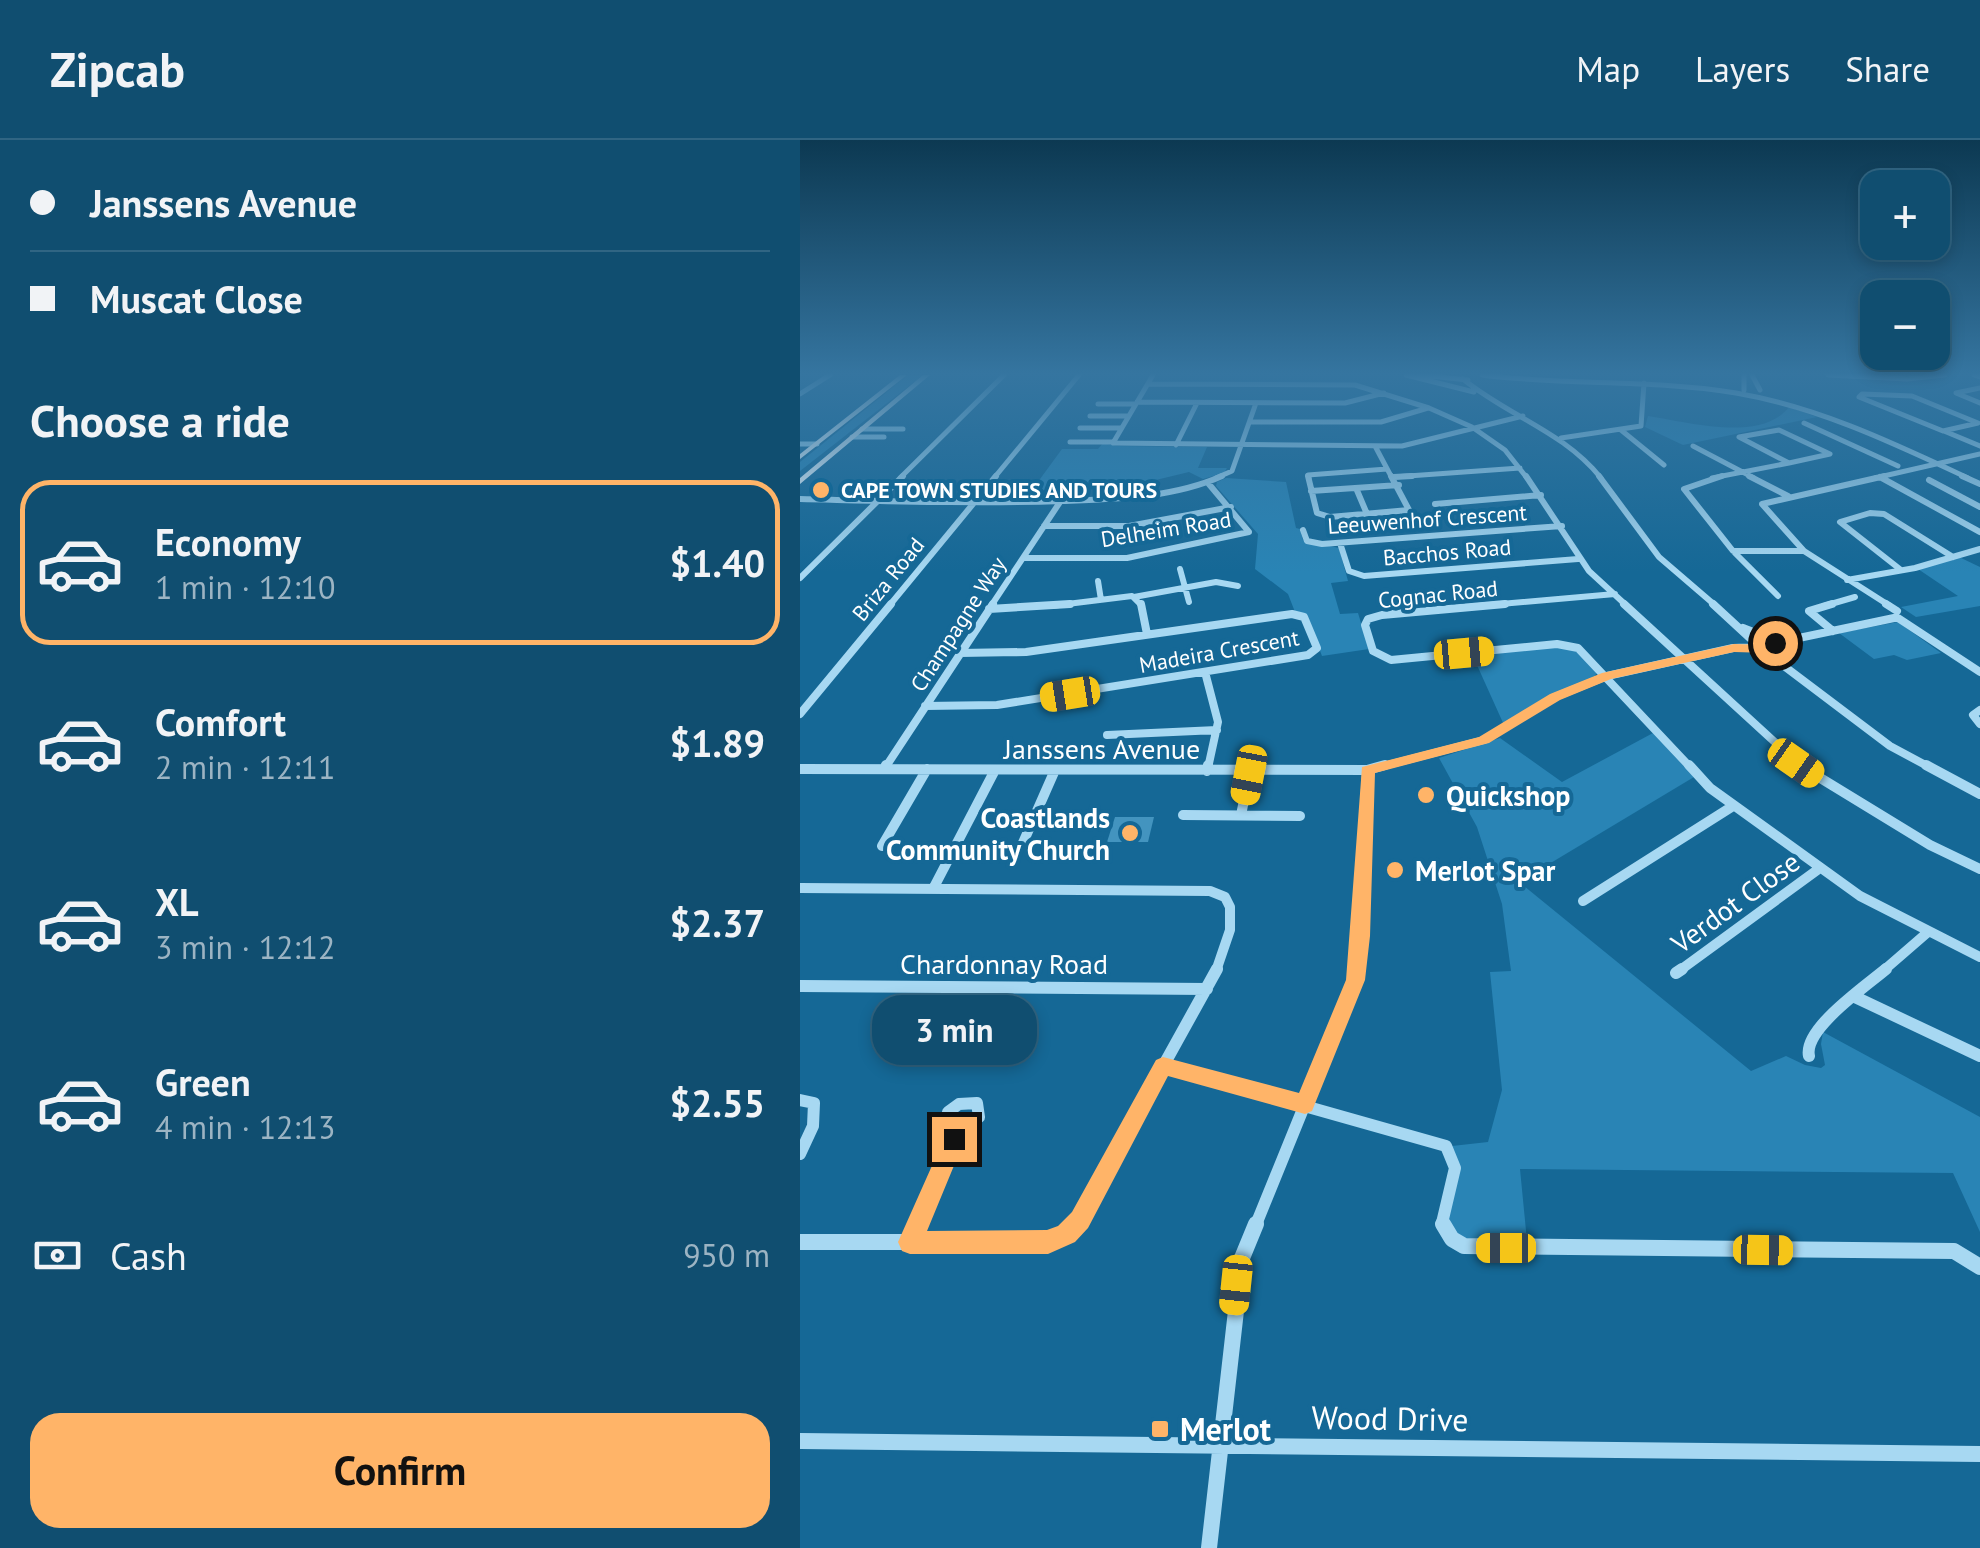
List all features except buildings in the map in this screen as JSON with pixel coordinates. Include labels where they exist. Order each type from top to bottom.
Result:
[{"type":"main road","points":[[800,457],[821,441]]},
{"type":"main road","points":[[800,482],[848,441]]},
{"type":"street","points":[[800,578],[938,441]]},
{"type":"street","name":"Briza Road","points":[[800,714],[1025,441]]},
{"type":"street","points":[[1176,445],[1178,441]]},
{"type":"street","points":[[800,499],[1137,497],[1208,483],[1232,471],[1243,441]]},
{"type":"street","points":[[1070,442],[1375,446],[1422,441]]},
{"type":"street","points":[[1491,441],[1504,450],[1541,496],[1578,559],[1796,763],[1930,845],[1980,868]]},
{"type":"street","points":[[1564,441],[1622,503],[1666,564],[1741,627],[1755,644],[1890,746],[1980,794]]},
{"type":"street","points":[[1633,441],[1664,466]]},
{"type":"street","points":[[1746,441],[1791,464]]},
{"type":"street","points":[[1778,596],[1684,489],[1830,454],[1802,441]]},
{"type":"street","points":[[1843,441],[1898,466]]},
{"type":"street","points":[[1883,441],[1980,484]]},
{"type":"street","points":[[800,444],[817,444]]},
{"type":"street","points":[[1375,446],[1400,485],[1409,510],[1320,516],[1309,475],[1387,469]]},
{"type":"street","points":[[1693,446],[1790,496]]},
{"type":"street","points":[[1980,450],[1936,464],[1766,502],[1762,508],[1804,551],[1980,672]]},
{"type":"street","points":[[1448,460],[1455,473]]},
{"type":"street","points":[[1394,477],[1520,468]]},
{"type":"street","points":[[1879,477],[1980,532]]},
{"type":"street","points":[[1929,480],[1980,504]]},
{"type":"street","name":"Delheim Road","points":[[1023,558],[1127,558],[1246,534],[1248,527],[1208,483]]},
{"type":"street","points":[[1311,491],[1400,485]]},
{"type":"street","points":[[1356,488],[1366,514]]},
{"type":"street","points":[[1435,504],[1541,496]]},
{"type":"street","name":"Champagne Way","points":[[884,769],[1062,499]]},
{"type":"street","points":[[1044,526],[1134,526],[1231,508]]},
{"type":"street","points":[[1901,570],[1840,522],[1870,513],[1886,515],[1953,557]]},
{"type":"street","name":"Leeuwenhof Crescent","points":[[1303,530],[1312,544],[1562,526]]},
{"type":"street","name":"Bacchos Road","points":[[1340,543],[1349,571],[1364,576],[1578,559]]},
{"type":"street","points":[[1847,580],[1980,549]]},
{"type":"street","points":[[1736,552],[1804,551]]},
{"type":"street","points":[[1180,569],[1190,602]]},
{"type":"street","points":[[1222,569],[1227,581]]},
{"type":"street","points":[[1098,580],[1101,600]]},
{"type":"street","points":[[989,609],[1038,608],[1227,581],[1238,586]]},
{"type":"street","name":"Cognac Road","points":[[1607,676],[1583,651],[1567,645],[1386,659],[1373,650],[1366,622],[1382,615],[1614,594]]},
{"type":"street","points":[[1137,596],[1147,634]]},
{"type":"street","points":[[1830,628],[1810,609],[1855,597]]},
{"type":"street","name":"Madeira Crescent","points":[[925,706],[990,706],[1308,655],[1317,646],[1305,619],[1292,614],[1026,652],[960,653]]},
{"type":"street","points":[[1755,644],[1895,615]]},
{"type":"street","points":[[1741,627],[1770,641],[1778,654],[1813,685]]},
{"type":"street","points":[[1755,644],[1770,641]]},
{"type":"street","name":"Janssens Avenue","points":[[800,768],[1367,770],[1484,740],[1555,697],[1607,676],[1755,644]]},
{"type":"street","points":[[1204,672],[1217,714],[1208,771]]},
{"type":"street","points":[[1607,676],[1710,788],[1733,806],[1860,896],[1980,957]]},
{"type":"street","points":[[1980,710],[1973,715],[1980,724]]},
{"type":"street","points":[[1107,735],[1217,730]]},
{"type":"street","points":[[882,846],[927,769]]},
{"type":"street","points":[[933,889],[995,770]]},
{"type":"street","points":[[1022,846],[1056,770]]},
{"type":"street","points":[[1209,1548],[1242,1258],[1355,980],[1361,936],[1367,770]]},
{"type":"street","points":[[1241,815],[1250,771]]},
{"type":"street","points":[[1583,901],[1733,806]]},
{"type":"street","points":[[1183,815],[1300,816]]},
{"type":"street","name":"Verdot Close","points":[[1676,974],[1820,868]]},
{"type":"street","points":[[800,888],[1210,892],[1229,903],[1231,916],[1223,953],[1207,989],[1080,1220],[1066,1234],[1048,1242],[800,1242]]},
{"type":"street","points":[[1809,1056],[1807,1046],[1814,1032],[1928,932]]},
{"type":"street","name":"Chardonnay Road","points":[[800,986],[1207,989]]},
{"type":"street","points":[[1855,997],[1980,1056]]},
{"type":"street","points":[[1163,1066],[1446,1146],[1455,1168],[1442,1223],[1452,1239],[1464,1246],[1954,1251],[1980,1267]]},
{"type":"street","points":[[800,1100],[814,1103],[815,1113],[800,1154]]},
{"type":"street","points":[[910,1242],[954,1139]]},
{"type":"street","name":"Wood Drive","points":[[800,1440],[1980,1454]]},
{"type":"shaded area","points":[[826,441],[839,441],[800,471],[800,462]]},
{"type":"shaded area","points":[[1674,441],[1704,441],[1683,445]]},
{"type":"shaded area","points":[[1103,443],[1207,447],[1198,468],[1227,468],[1224,473],[1203,479],[1189,472],[1135,485],[1077,485],[1058,497],[1042,497],[1046,490],[1032,490],[1062,449],[1098,449]]},
{"type":"shaded area","points":[[1226,478],[1286,482],[1296,528],[1303,540],[1339,548],[1348,581],[1331,583],[1340,614],[1358,613],[1369,649],[1322,656],[1307,617],[1295,612],[1288,594],[1255,569],[1258,534],[1216,486]]},
{"type":"shaded area","points":[[1959,557],[1980,567],[1980,606],[1916,617],[1901,607],[1958,596],[1918,569]]},
{"type":"shaded area","points":[[1898,622],[1941,653],[1907,660],[1894,655],[1874,659],[1839,633]]},
{"type":"shaded area","points":[[1558,646],[1580,652],[1597,672],[1595,676],[1539,701],[1504,725],[1472,654]]},
{"type":"shaded area","points":[[1653,733],[1694,777],[1519,882],[1751,1071],[1786,1056],[1821,1068],[1825,1065],[1823,1032],[1980,1117],[1980,1232],[1953,1173],[1520,1169],[1527,1241],[1459,1238],[1448,1218],[1460,1169],[1452,1146],[1488,1142],[1502,1090],[1490,972],[1511,971],[1502,904],[1477,827],[1439,758],[1500,738],[1562,782]]},
{"type":"place","name":"CAPE TOWN STUDIES AND TOURS","points":[[821,490]]},
{"type":"place","name":"Quickshop","points":[[1426,795]]},
{"type":"place","name":"Coastlands Community Church","points":[[1130,833]]},
{"type":"place","name":"Merlot Spar","points":[[1395,870]]},
{"type":"place","name":"Merlot","points":[[1160,1429]]},
{"type":"route","points":[[954,1139],[910,1242],[1048,1242],[1066,1234],[1080,1220],[1163,1066],[1305,1104],[1347,1006],[1360,954],[1367,770],[1484,740],[1555,697],[1607,676],[1734,648],[1769,649],[1775,643]]}]
